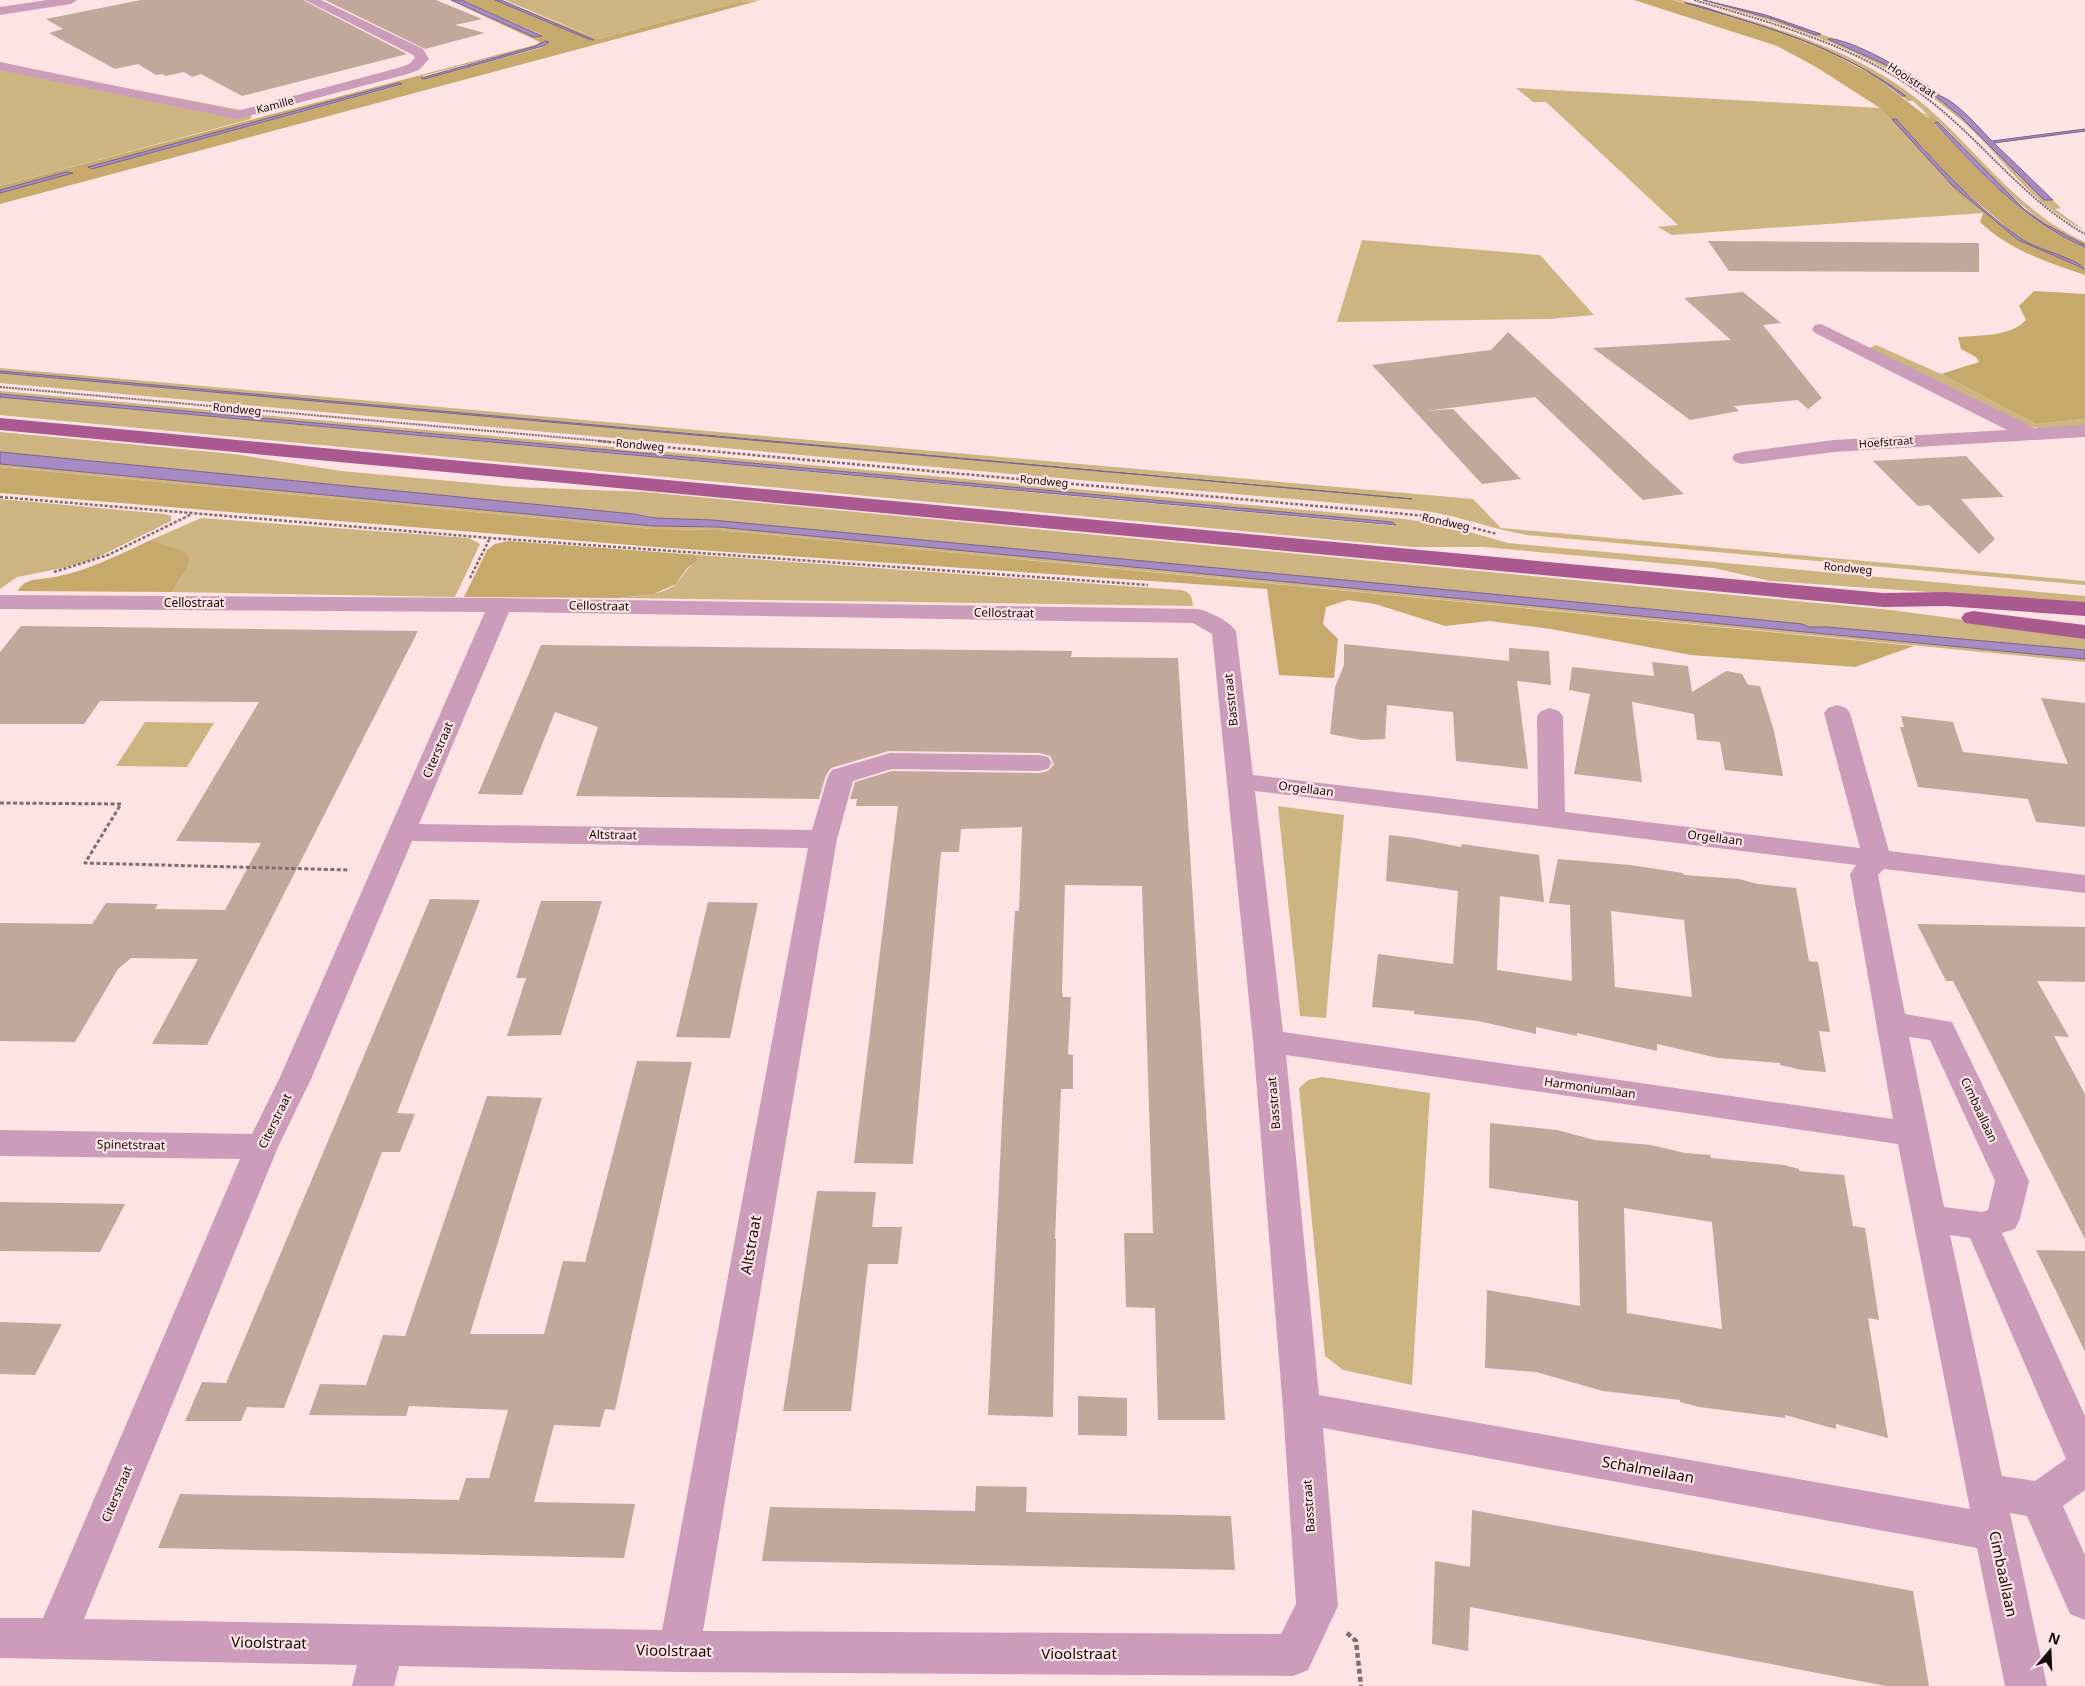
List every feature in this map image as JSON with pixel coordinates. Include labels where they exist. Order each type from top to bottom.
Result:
[{"type":"main road","points":[[0,424],[1883,600],[1945,599],[2085,609]]},
{"type":"main road","points":[[1883,600],[1949,614],[2085,632]]},
{"type":"street","points":[[0,11],[71,0]]},
{"type":"street","name":"Kamille","points":[[0,66],[237,116],[403,71],[414,66],[422,59],[418,52],[311,0]]},
{"type":"street","name":"Hoefstraat","points":[[1821,329],[2030,433]]},
{"type":"street","name":"Hoefstraat","points":[[1742,458],[1834,446],[2085,431]]},
{"type":"street","name":"Cellostraat","points":[[0,602],[500,605],[1198,616]]},
{"type":"street","name":"Citerstraat","points":[[55,1639],[262,1147],[296,1077],[387,871],[500,605]]},
{"type":"street","name":"Basstraat","points":[[1198,616],[1224,631],[1268,1042],[1302,1408],[1317,1606]]},
{"type":"street","points":[[1837,713],[1877,859]]},
{"type":"street","points":[[1550,716],[1552,818]]},
{"type":"street","name":"Altstraat","points":[[679,1651],[823,839],[840,776],[890,761],[1039,762]]},
{"type":"street","name":"Orgellaan","points":[[1239,781],[2085,884]]},
{"type":"street","name":"Altstraat","points":[[403,832],[823,839]]},
{"type":"street","name":"Cimbaallaan","points":[[1877,859],[1864,874],[1912,1134],[2026,1686]]},
{"type":"street","name":"Cimbaallaan","points":[[1892,1023],[1941,1030],[2012,1181],[2003,1219],[1982,1226]]},
{"type":"street","name":"Harmoniumlaan","points":[[1268,1042],[1912,1134]]},
{"type":"street","name":"Spinetstraat","points":[[0,1143],[262,1147]]},
{"type":"street","points":[[1930,1219],[1982,1226],[2085,1459]]},
{"type":"street","name":"Schalmeilaan","points":[[1302,1408],[1994,1532]]},
{"type":"street","points":[[1985,1491],[2040,1500],[2085,1468]]},
{"type":"street","points":[[2040,1500],[2085,1600]]},
{"type":"street","name":"Vioolstraat","points":[[0,1638],[679,1651],[1293,1655],[1317,1606]]},
{"type":"street","points":[[373,1686],[384,1645]]},
{"type":"path","name":"Hooistraat","points":[[1694,0],[1804,34],[1866,60],[1902,80],[1948,114],[2003,170],[2050,211],[2085,234]]},
{"type":"path","name":"Rondweg","points":[[0,387],[1427,516],[1449,520],[1502,536]]},
{"type":"path","points":[[0,497],[490,538],[1153,585]]},
{"type":"path","points":[[47,574],[76,568],[193,513]]},
{"type":"path","points":[[457,605],[490,538]]},
{"type":"path","points":[[0,803],[121,804],[85,863],[387,871]]},
{"type":"shaded area","points":[[449,0],[534,37],[542,35],[461,0],[495,0],[591,41],[594,40],[501,0],[598,39],[739,2],[758,1],[0,204],[0,193],[73,173],[66,172],[0,190],[0,186],[535,45],[540,42]],"holes":[[[545,41],[543,47],[424,79],[422,76],[536,46]],[[398,83],[401,85],[92,169],[88,167]]]},
{"type":"shaded area","points":[[451,0],[461,0],[542,36],[534,37]]},
{"type":"shaded area","points":[[495,0],[501,0],[594,40],[590,40]]},
{"type":"shaded area","points":[[505,0],[761,0],[739,2],[598,39]]},
{"type":"shaded area","points":[[1634,0],[1673,0],[1780,32],[1833,54],[1876,77],[1927,117],[1934,118],[1938,122],[1935,124],[1968,160],[2022,209],[2042,224],[2085,247],[2085,267],[2022,240],[1957,185],[1896,119],[1893,119],[1952,185],[2018,240],[2085,269],[2085,275],[2029,254],[1991,232],[1980,222],[1983,213],[1961,197],[1880,108],[1816,67],[1777,46]]},
{"type":"shaded area","points":[[1674,0],[1681,0],[1779,29],[1842,54],[1872,69],[1901,87],[1928,108],[2020,199],[2062,230],[2085,242],[2085,245],[2063,235],[2025,208],[1941,124],[1922,113],[1927,114],[1913,101],[1908,101],[1902,96],[1906,96],[1879,78],[1823,49],[1765,27]]},
{"type":"shaded area","points":[[1698,0],[1773,19],[1842,41],[1832,39],[1884,64],[1925,90],[1932,88],[1941,95],[1934,95],[1961,117],[2044,200],[2053,200],[2061,208],[2055,209],[2085,231],[2045,205],[2020,182],[1961,120],[1932,97],[1901,77],[1837,45],[1803,32],[1769,20]]},
{"type":"shaded area","points":[[1703,0],[1766,15],[1821,34],[1816,35],[1773,19]]},
{"type":"shaded area","points":[[1685,3],[1703,7],[1769,28],[1742,20]]},
{"type":"shaded area","points":[[1828,39],[1838,40],[1865,50],[1897,66],[1932,89],[1925,90],[1884,64]]},
{"type":"shaded area","points":[[545,41],[549,42],[543,46],[424,79],[421,78],[536,46]]},
{"type":"shaded area","points":[[0,64],[251,112],[251,119],[0,186]]},
{"type":"shaded area","points":[[1856,65],[1886,82],[1906,96],[1902,96],[1878,78]]},
{"type":"shaded area","points":[[398,83],[402,84],[92,169],[88,167]]},
{"type":"shaded area","points":[[1516,88],[1880,108],[1961,197],[1983,213],[1672,235],[1658,227],[1678,225],[1546,102],[1533,102]]},
{"type":"shaded area","points":[[1934,95],[1941,96],[1957,106],[1992,141],[2085,129],[2085,131],[1994,143],[2053,200],[2044,200],[1961,117]]},
{"type":"shaded area","points":[[1892,119],[1896,119],[1970,197],[2003,225],[2027,242],[2073,261],[2085,269],[2018,240],[1952,185]]},
{"type":"shaded area","points":[[1938,122],[2024,209],[2045,224],[2085,245],[2085,247],[2063,236],[2022,209],[1968,159],[1935,123]]},
{"type":"shaded area","points":[[66,172],[73,173],[0,193],[0,190]]},
{"type":"shaded area","points":[[1362,240],[1540,255],[1594,315],[1549,319],[1337,322]]},
{"type":"shaded area","points":[[2034,291],[2085,294],[2085,419],[2036,424],[1941,374],[1979,362],[1976,357],[1961,349],[1958,337],[1994,334],[2012,330],[2019,326],[2026,320],[2019,306]]},
{"type":"shaded area","points":[[1876,345],[1941,374],[2036,424],[2085,419],[2085,428],[2043,429],[2013,422],[1868,349]]},
{"type":"shaded area","points":[[0,368],[1473,499],[1501,528],[2085,581],[2085,585],[1527,535],[1426,511],[0,383],[0,373],[1410,498],[0,371]]},
{"type":"shaded area","points":[[0,371],[1412,499],[0,373]]},
{"type":"shaded area","points":[[0,391],[1404,519],[1441,524],[1508,543],[2085,596],[2085,603],[1770,581],[1714,568],[1484,547],[1413,547],[0,415],[0,397],[1396,526],[1392,522],[0,394]]},
{"type":"shaded area","points":[[0,394],[1392,522],[1396,525],[0,397]]},
{"type":"shaded area","points":[[0,432],[234,454],[341,471],[515,487],[645,492],[1891,610],[2085,636],[2085,662],[718,530],[653,529],[0,467],[0,464],[653,526],[651,516],[634,514],[0,452]]},
{"type":"shaded area","points":[[0,452],[634,514],[656,518],[712,520],[1712,615],[1802,624],[1809,627],[2085,650],[2085,659],[718,527],[653,526],[0,464]]},
{"type":"shaded area","points":[[0,467],[653,529],[718,530],[1914,646],[1855,667],[1691,655],[1551,629],[1489,621],[1445,626],[1375,604],[1348,600],[1326,607],[1323,624],[1338,639],[1334,678],[1279,675],[1267,589],[642,546],[0,493]]},
{"type":"shaded area","points":[[0,499],[165,514],[171,516],[171,521],[96,558],[63,568],[17,577],[0,589]]},
{"type":"shaded area","points":[[201,518],[469,538],[480,544],[455,597],[172,592],[188,567],[183,551],[151,540]]},
{"type":"shaded area","points":[[151,540],[184,551],[189,558],[188,567],[172,592],[18,591],[27,582],[61,576],[88,568]]},
{"type":"shaded area","points":[[508,541],[698,555],[697,561],[687,568],[676,584],[654,594],[619,598],[464,597],[487,550],[495,544]]},
{"type":"shaded area","points":[[698,555],[1180,590],[1190,595],[1193,606],[619,598],[649,595],[670,588],[697,561]]},
{"type":"shaded area","points":[[145,722],[214,723],[187,767],[116,766]]},
{"type":"shaded area","points":[[1278,806],[1344,815],[1326,1018],[1300,1016]]},
{"type":"shaded area","points":[[1322,1077],[1430,1093],[1412,1385],[1343,1370],[1325,1356],[1299,1088],[1308,1080]]},
{"type":"building","points":[[141,0],[303,0],[407,54],[242,96],[201,74],[192,77],[184,72],[166,76],[162,74],[156,75],[138,64],[115,69],[49,33],[63,29],[46,19]]},
{"type":"building","points":[[325,0],[436,0],[482,19],[455,25],[485,33],[425,49]]},
{"type":"building","points":[[1708,241],[1979,243],[1979,272],[1729,271]]},
{"type":"building","points":[[1743,292],[1781,323],[1763,325],[1822,398],[1808,409],[1798,400],[1734,406],[1739,411],[1690,420],[1593,348],[1731,340],[1684,298]]},
{"type":"building","points":[[1508,332],[1684,494],[1643,500],[1535,397],[1426,411],[1453,409],[1521,479],[1482,484],[1372,365],[1491,350]]},
{"type":"building","points":[[1966,456],[2004,497],[1961,499],[1995,539],[1979,554],[1929,505],[1918,506],[1873,461]]},
{"type":"building","points":[[21,626],[418,631],[207,1045],[152,1044],[198,959],[131,958],[118,969],[75,1042],[0,1041],[0,923],[92,924],[106,903],[158,904],[155,909],[225,910],[261,843],[176,841],[259,702],[100,701],[84,724],[0,724],[0,652]]},
{"type":"building","points":[[1344,644],[1509,661],[1509,648],[1549,651],[1551,685],[1517,681],[1528,769],[1456,761],[1453,712],[1387,705],[1385,739],[1362,740],[1330,734],[1335,687],[1344,665]]},
{"type":"building","points":[[541,645],[1072,651],[1071,657],[1178,658],[1225,1420],[1158,1420],[1155,1308],[1126,1307],[1124,1233],[1153,1233],[1142,886],[1065,885],[1062,992],[1063,997],[1071,997],[1068,1054],[1073,1055],[1073,1089],[1061,1089],[1055,1239],[1053,1417],[988,1415],[1003,1100],[1015,911],[1019,911],[1022,827],[961,829],[959,852],[941,852],[913,1164],[854,1163],[898,806],[856,806],[857,799],[850,799],[855,782],[892,771],[1039,773],[1048,771],[1054,764],[1050,756],[1039,753],[889,751],[831,768],[826,775],[819,799],[576,796],[598,727],[555,712],[522,795],[478,794]]},
{"type":"building","points":[[1652,662],[1688,666],[1692,692],[1726,671],[1742,674],[1748,685],[1760,686],[1774,731],[1783,776],[1725,770],[1720,742],[1697,740],[1694,714],[1632,702],[1642,782],[1574,774],[1590,694],[1569,690],[1572,667],[1654,676]]},
{"type":"building","points":[[2041,698],[2085,703],[2085,827],[2036,822],[2028,799],[1918,787],[1900,727],[1904,727],[1901,716],[1953,722],[1963,752],[2068,764]]},
{"type":"building","points":[[1389,835],[1461,847],[1462,844],[1539,855],[1544,902],[1500,896],[1497,970],[1572,981],[1570,905],[1549,903],[1558,859],[1630,865],[1683,873],[1684,875],[1739,879],[1758,884],[1796,888],[1809,961],[1818,962],[1830,1032],[1819,1031],[1826,1072],[1802,1070],[1780,1065],[1780,1063],[1718,1058],[1657,1044],[1657,1051],[1577,1033],[1577,1036],[1536,1027],[1536,1034],[1478,1021],[1414,1014],[1414,1011],[1372,1007],[1378,954],[1453,964],[1458,891],[1386,881]],"holes":[[[1611,911],[1684,920],[1692,997],[1615,987]]]},
{"type":"building","points":[[430,899],[480,900],[397,1113],[415,1114],[400,1152],[382,1152],[284,1408],[247,1407],[241,1421],[185,1421],[202,1382],[226,1383]]},
{"type":"building","points":[[541,901],[602,901],[561,1035],[507,1036],[526,978],[516,978]]},
{"type":"building","points":[[708,902],[758,903],[730,1038],[676,1037]]},
{"type":"building","points":[[1917,924],[2085,927],[2085,982],[2037,981],[2069,1037],[2054,1036],[2085,1094],[2085,1239],[1953,981],[1946,981]]},
{"type":"building","points":[[637,1061],[692,1062],[615,1410],[605,1409],[600,1427],[554,1425],[534,1502],[635,1504],[624,1558],[158,1548],[180,1494],[459,1500],[466,1478],[489,1478],[508,1410],[409,1406],[406,1416],[309,1415],[320,1384],[366,1385],[383,1335],[405,1336],[487,1096],[542,1098],[470,1334],[544,1334],[563,1261],[585,1262]]},
{"type":"building","points":[[1490,1123],[1557,1130],[1595,1140],[1651,1145],[1685,1153],[1710,1155],[1711,1158],[1784,1165],[1799,1169],[1799,1171],[1844,1175],[1853,1226],[1865,1228],[1879,1320],[1868,1318],[1888,1438],[1836,1424],[1836,1429],[1785,1415],[1785,1418],[1699,1407],[1680,1402],[1680,1400],[1603,1391],[1536,1372],[1485,1368],[1487,1290],[1580,1306],[1578,1201],[1489,1188]],"holes":[[[1624,1208],[1712,1222],[1722,1329],[1627,1313]]]},
{"type":"building","points":[[817,1191],[876,1192],[872,1227],[902,1227],[898,1264],[868,1264],[851,1411],[783,1411]]},
{"type":"building","points":[[0,1202],[125,1204],[100,1252],[0,1251]]},
{"type":"building","points":[[2036,1250],[2085,1251],[2085,1352],[2057,1293]]},
{"type":"building","points":[[0,1322],[62,1324],[35,1375],[0,1374]]},
{"type":"building","points":[[1078,1396],[1127,1398],[1127,1436],[1078,1435]]},
{"type":"building","points":[[976,1486],[1027,1487],[1026,1512],[1231,1516],[1235,1570],[762,1561],[770,1507],[975,1511]]},
{"type":"building","points":[[1472,1510],[1913,1591],[1929,1686],[1886,1686],[1470,1607],[1468,1651],[1432,1644],[1435,1561],[1470,1567]]}]
